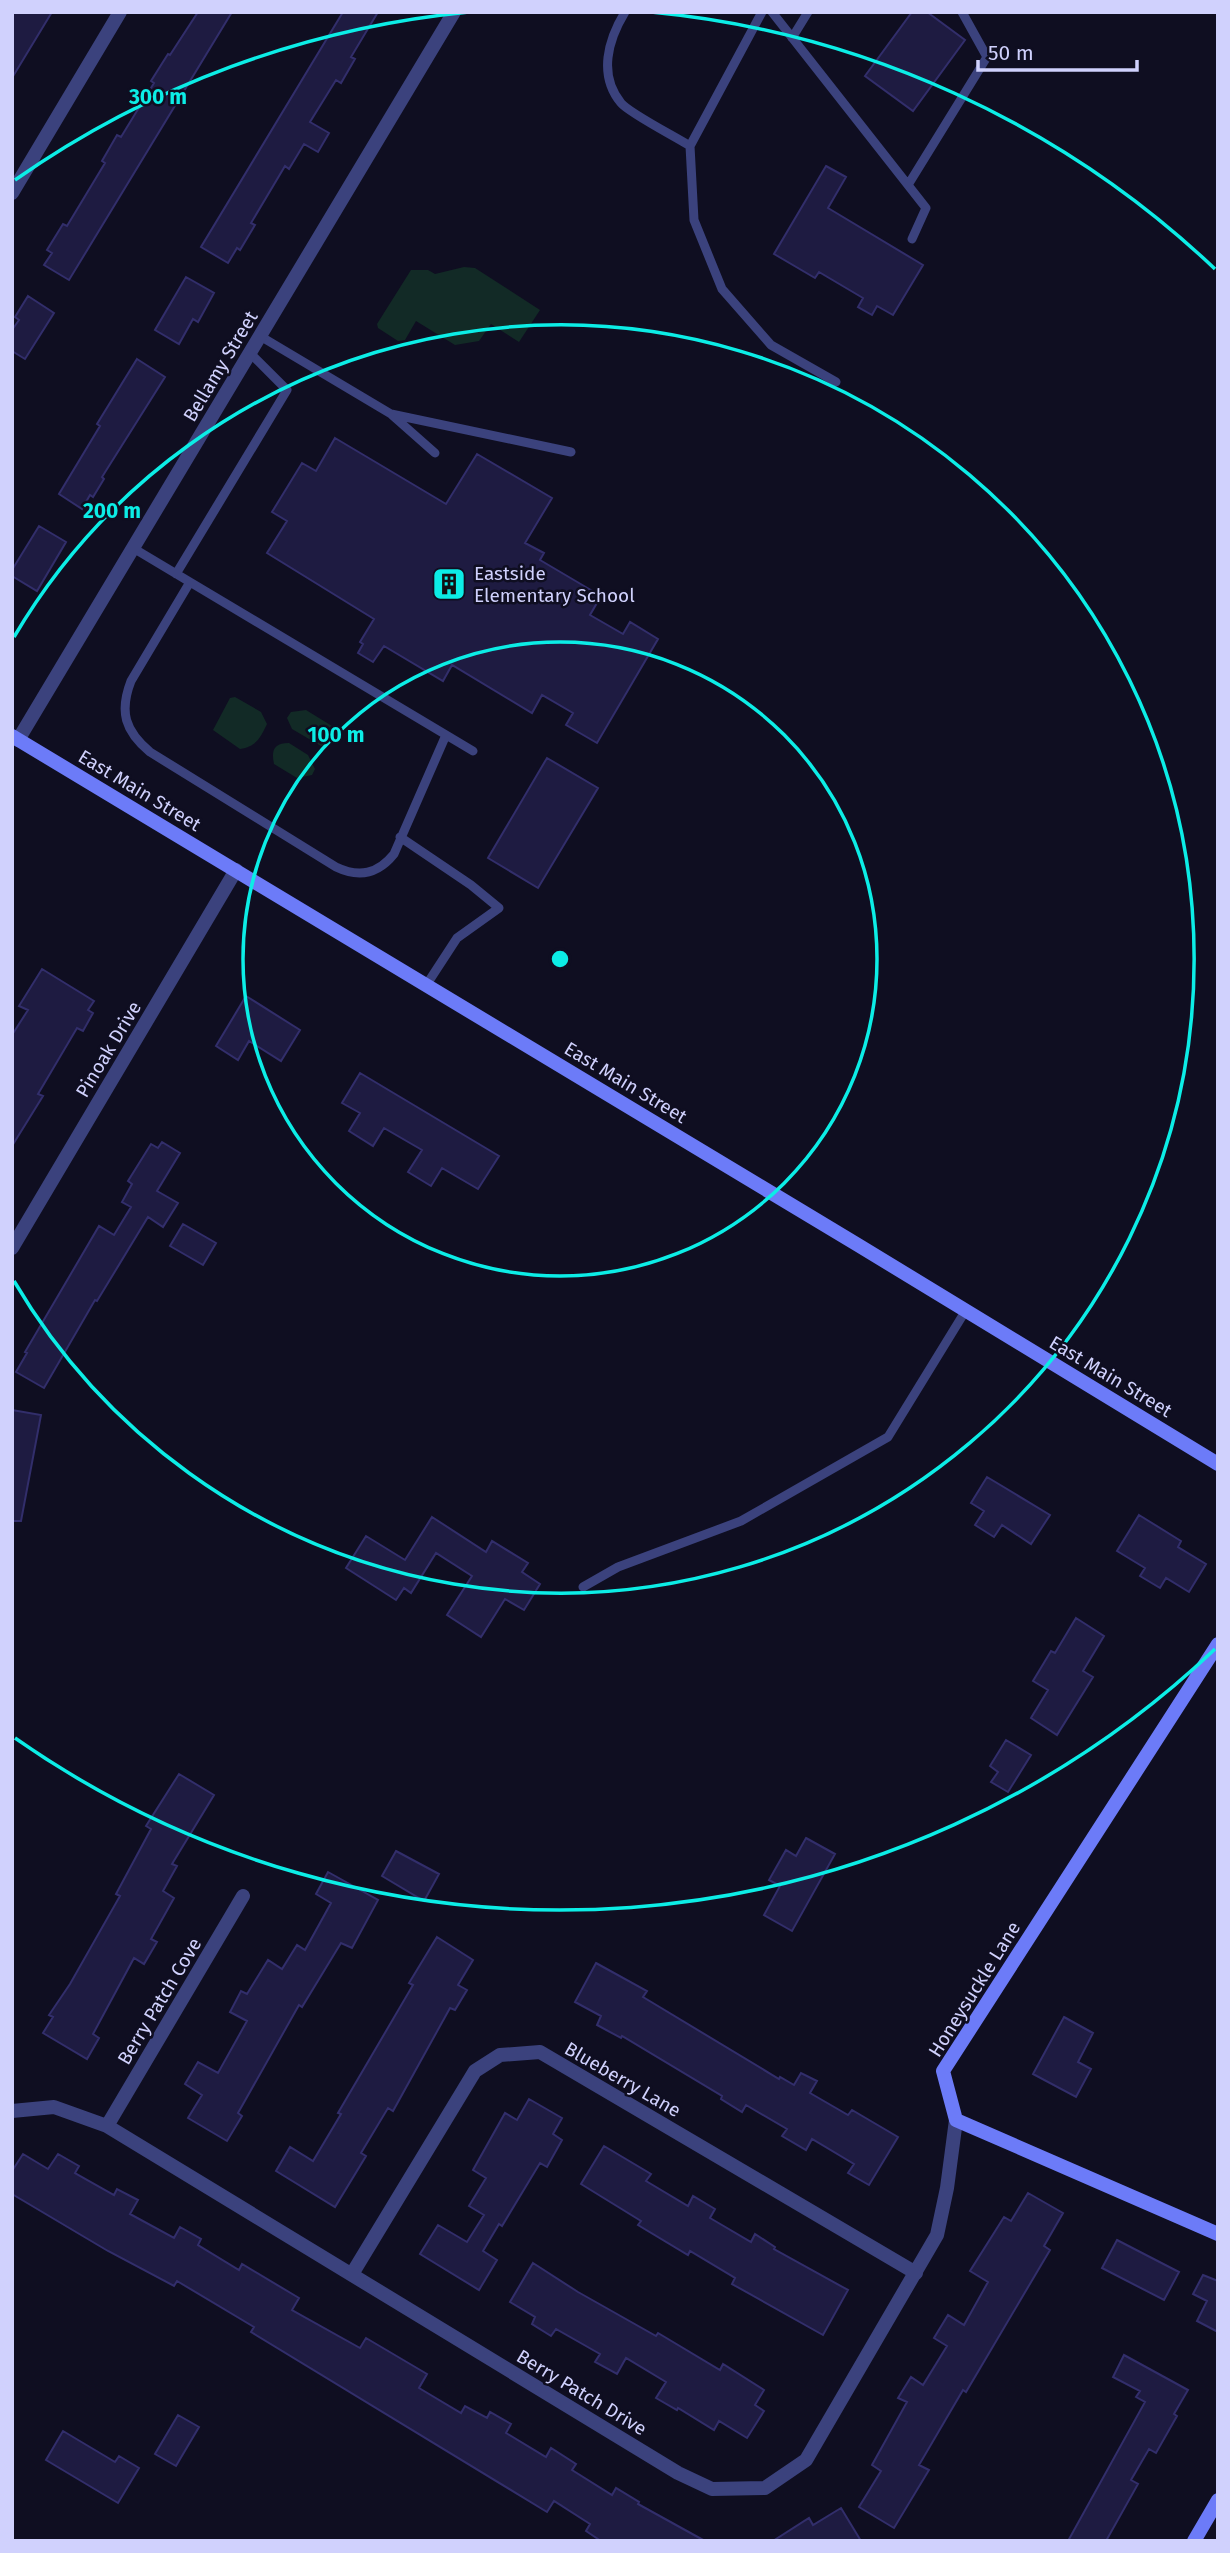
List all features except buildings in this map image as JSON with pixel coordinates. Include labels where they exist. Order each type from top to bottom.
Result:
[{"type":"street","points":[[12,193],[120,12]]},
{"type":"street","name":"Bellamy Street","points":[[15,738],[133,548],[454,12]]},
{"type":"street","name":"East Main Street","points":[[15,738],[427,984],[1218,1464]]},
{"type":"street","name":"Pinoak Drive","points":[[12,1248],[236,870]]},
{"type":"street","name":"Honeysuckle Lane","points":[[956,2120],[943,2071],[1218,1644]]},
{"type":"street","name":"Berry Patch Cove","points":[[107,2126],[243,1896]]},
{"type":"street","name":"Blueberry Lane","points":[[352,2274],[475,2071],[500,2055],[540,2053],[916,2273]]},
{"type":"street","name":"Berry Patch Drive","points":[[12,2111],[54,2108],[107,2126],[678,2473],[712,2489],[765,2488],[806,2460],[937,2235],[947,2188],[956,2120]]},
{"type":"street","points":[[956,2120],[1218,2234]]},
{"type":"street","points":[[1194,2541],[1218,2500]]},
{"type":"lane","points":[[625,12],[608,47],[607,68],[612,88],[622,105],[690,146]]},
{"type":"lane","points":[[762,12],[690,146],[694,220],[722,289],[771,345],[836,382]]},
{"type":"lane","points":[[772,12],[926,208],[912,239]]},
{"type":"lane","points":[[792,38],[808,12]]},
{"type":"lane","points":[[908,185],[987,57],[962,12]]},
{"type":"lane","points":[[260,336],[391,414],[435,453]]},
{"type":"lane","points":[[176,574],[287,390],[250,353]]},
{"type":"lane","points":[[391,414],[571,452]]},
{"type":"lane","points":[[133,548],[473,751]]},
{"type":"lane","points":[[190,582],[131,681],[125,696],[127,720],[137,742],[348,873],[374,872],[386,864],[394,853],[446,736]]},
{"type":"lane","points":[[400,838],[471,885],[499,908],[457,938],[427,984]]},
{"type":"lane","points":[[583,1587],[618,1567],[741,1521],[888,1437],[966,1310]]},
{"type":"green space","points":[[464,267],[475,268],[540,310],[519,342],[491,324],[479,341],[455,345],[416,321],[405,340],[398,341],[378,328],[377,324],[411,270],[428,270],[435,274]]},
{"type":"green space","points":[[235,697],[261,712],[267,724],[257,741],[240,749],[213,730],[230,698]]},
{"type":"green space","points":[[306,710],[332,726],[335,736],[331,743],[321,746],[292,729],[287,718],[291,712]]},
{"type":"green space","points":[[289,743],[308,755],[315,769],[312,775],[297,778],[274,764],[275,748]]},
{"type":"place","name":"Eastside Elementary School","points":[[449,584]]}]
